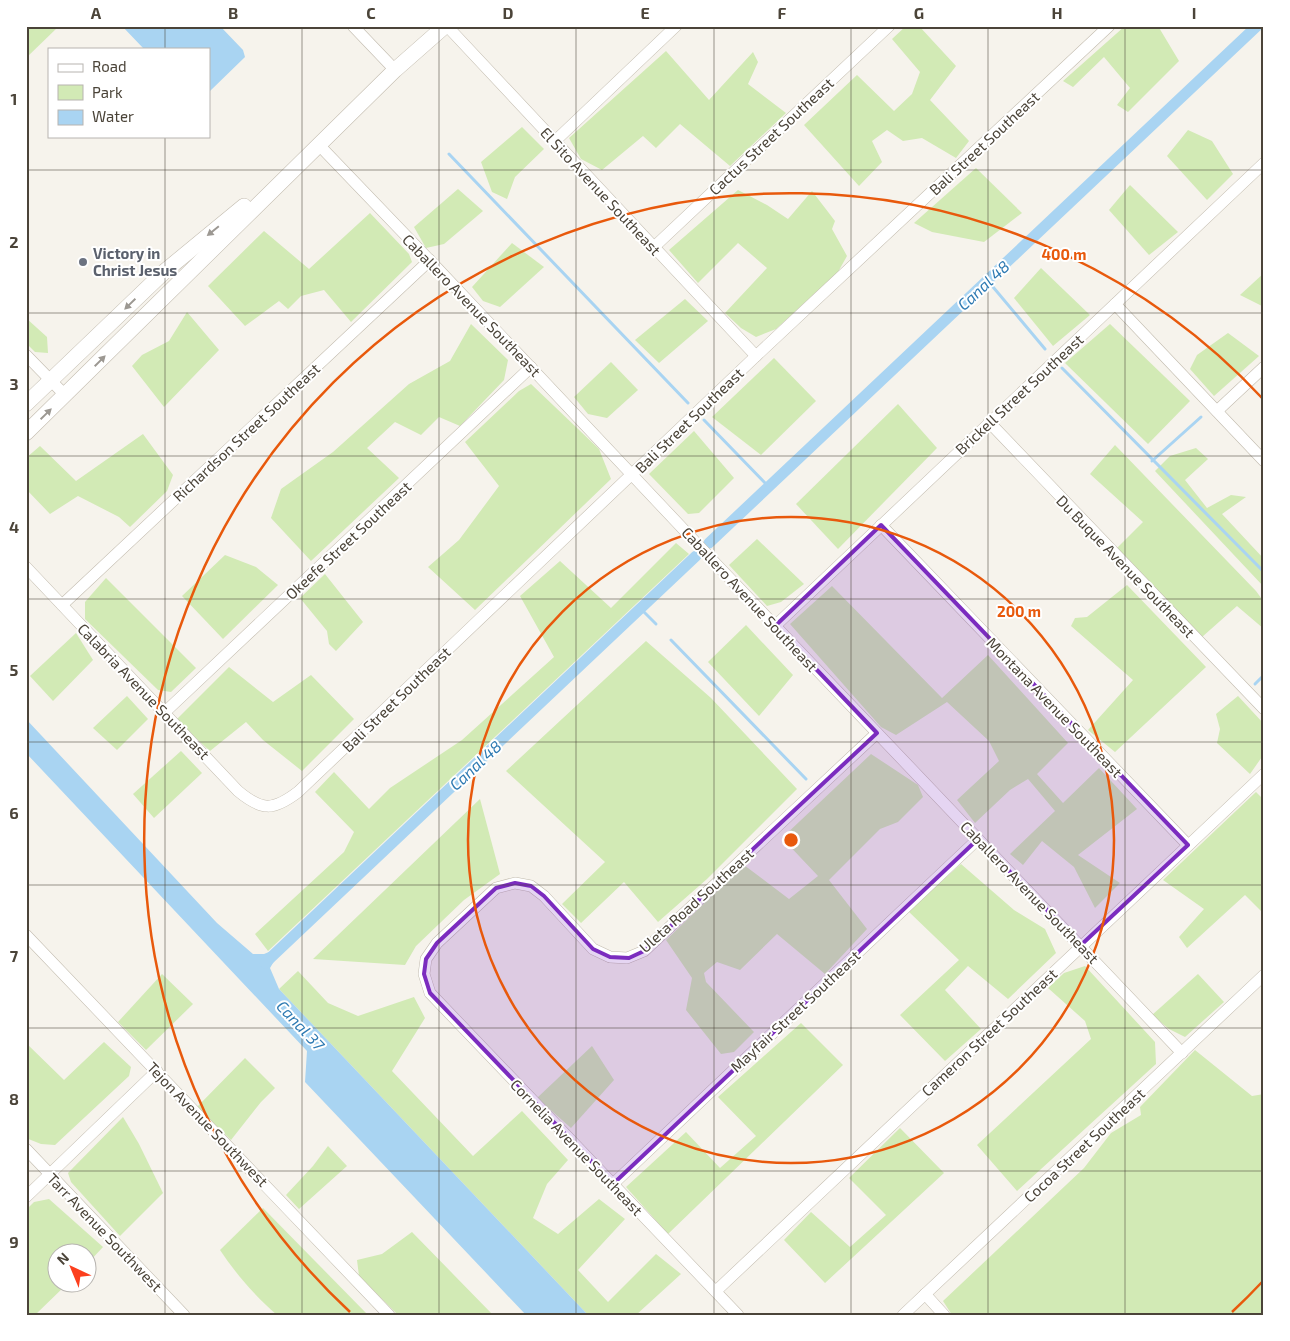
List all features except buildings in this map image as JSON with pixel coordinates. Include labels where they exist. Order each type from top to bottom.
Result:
[{"type":"street","points":[[353,26],[395,70]]},
{"type":"street","points":[[26,433],[395,70],[446,26]]},
{"type":"street","name":"El Sito Avenue Southeast","points":[[446,26],[756,356]]},
{"type":"street","points":[[554,142],[676,26]]},
{"type":"street","name":"Cactus Street Southeast","points":[[654,247],[889,26]]},
{"type":"street","name":"Bali Street Southeast","points":[[266,806],[283,803],[298,792],[756,356],[1109,26]]},
{"type":"street","points":[[26,404],[165,270],[319,145]]},
{"type":"street","name":"Caballero Avenue Southeast","points":[[319,145],[1182,1053]]},
{"type":"street","name":"Brickell Street Southeast","points":[[775,626],[1264,163]]},
{"type":"street","name":"Richardson Street Southeast","points":[[62,605],[430,260]]},
{"type":"street","points":[[1115,304],[1264,461]]},
{"type":"street","points":[[26,355],[65,395]]},
{"type":"street","name":"Okeefe Street Southeast","points":[[164,713],[531,367]]},
{"type":"street","points":[[1217,411],[1264,367]]},
{"type":"street","name":"Du Buque Avenue Southeast","points":[[989,422],[1264,709]]},
{"type":"street","name":"Montana Avenue Southeast","points":[[881,525],[1188,845]]},
{"type":"street","name":"Calabria Avenue Southeast","points":[[26,567],[238,791],[261,807],[266,806]]},
{"type":"street","name":"Uleta Road Southeast","points":[[424,974],[426,959],[436,943],[496,888],[515,883],[531,886],[544,896],[593,949],[610,957],[630,958],[644,951],[877,733]]},
{"type":"street","name":"Cameron Street Southeast","points":[[716,1291],[1264,774]]},
{"type":"street","name":"Mayfair Street Southeast","points":[[613,1184],[978,839]]},
{"type":"street","name":"Tejon Avenue Southwest","points":[[26,935],[389,1315]]},
{"type":"street","name":"Cornelia Avenue Southeast","points":[[424,974],[430,993],[738,1315]]},
{"type":"street","name":"Cocoa Street Southeast","points":[[904,1315],[1261,981]]},
{"type":"street","points":[[26,1197],[157,1070]]},
{"type":"street","name":"Tarr Avenue Southwest","points":[[26,1149],[184,1315]]},
{"type":"street","points":[[925,1294],[944,1315]]},
{"type":"highlighted area","points":[[881,525],[1188,845],[1081,945],[978,839],[613,1184],[430,993],[424,974],[426,959],[437,943],[496,888],[515,883],[531,886],[544,896],[593,949],[610,957],[629,958],[644,951],[877,733],[775,626]]},
{"type":"green space","points":[[26,26],[59,26],[26,58]]},
{"type":"green space","points":[[906,26],[919,26],[956,66],[930,100],[969,141],[956,158],[922,138],[903,141],[887,130],[872,141],[882,162],[859,186],[804,125],[857,75],[894,111],[912,94],[920,72],[892,39]]},
{"type":"green space","points":[[1125,26],[1158,26],[1179,61],[1128,112],[1117,105],[1130,88],[1104,57],[1073,87],[1063,81]]},
{"type":"green space","points":[[666,51],[709,100],[753,52],[758,62],[748,84],[786,113],[730,166],[680,124],[656,148],[643,136],[602,170],[581,159],[569,138]]},
{"type":"green space","points":[[522,127],[544,149],[515,177],[507,199],[492,192],[481,162]]},
{"type":"green space","points":[[1188,130],[1212,141],[1233,174],[1207,200],[1167,156]]},
{"type":"green space","points":[[976,168],[1022,213],[984,242],[932,232],[914,223]]},
{"type":"green space","points":[[1130,185],[1178,232],[1149,255],[1109,210]]},
{"type":"green space","points":[[458,189],[483,211],[444,244],[426,248],[414,227]]},
{"type":"green space","points":[[738,190],[767,205],[788,219],[812,191],[835,221],[832,229],[847,256],[838,272],[776,329],[756,337],[741,328],[725,313],[767,268],[738,243],[698,283],[669,250]]},
{"type":"green space","points":[[370,213],[409,254],[412,262],[351,322],[324,290],[301,296],[288,309],[279,301],[245,326],[208,286],[264,231],[309,269]]},
{"type":"green space","points":[[512,243],[544,267],[500,307],[483,301],[472,287]]},
{"type":"green space","points":[[1041,268],[1090,315],[1053,346],[1014,298]]},
{"type":"green space","points":[[1264,273],[1264,307],[1240,295]]},
{"type":"green space","points":[[685,299],[708,321],[659,363],[635,340]]},
{"type":"green space","points":[[187,312],[219,350],[164,407],[132,366],[142,355],[169,341]]},
{"type":"green space","points":[[26,318],[47,337],[48,353],[35,352],[26,343]]},
{"type":"green space","points":[[471,324],[508,360],[504,380],[460,426],[439,417],[421,435],[395,422],[367,448],[399,478],[311,561],[271,518],[281,489],[333,452],[409,384],[450,361]]},
{"type":"green space","points":[[1110,324],[1190,401],[1148,444],[1065,363]]},
{"type":"green space","points":[[1228,333],[1259,356],[1214,396],[1190,369],[1197,355]]},
{"type":"green space","points":[[774,358],[816,401],[761,455],[712,417]]},
{"type":"green space","points":[[611,362],[638,390],[607,418],[588,414],[574,397]]},
{"type":"green space","points":[[531,384],[599,449],[611,479],[475,610],[428,567],[459,540],[499,486],[465,442],[519,391]]},
{"type":"green space","points":[[898,404],[937,448],[838,549],[796,504]]},
{"type":"green space","points":[[694,431],[734,478],[699,513],[688,514],[649,474]]},
{"type":"green space","points":[[143,434],[173,475],[167,491],[130,527],[119,517],[78,496],[50,514],[26,489],[26,458],[40,446],[76,481]]},
{"type":"green space","points":[[1115,445],[1256,591],[1264,602],[1264,629],[1237,606],[1202,637],[1117,548],[1143,522],[1090,474]]},
{"type":"green space","points":[[1196,448],[1208,459],[1185,480],[1207,508],[1231,495],[1246,497],[1222,514],[1264,559],[1264,587],[1155,471],[1170,456]]},
{"type":"green space","points":[[757,539],[804,584],[781,602],[767,606],[729,565]]},
{"type":"green space","points":[[676,543],[689,554],[268,951],[255,934],[344,852],[354,832],[315,792],[334,772],[369,809],[390,788],[462,740],[554,657],[520,596],[560,561],[611,608]]},
{"type":"green space","points":[[225,555],[256,567],[278,585],[223,639],[182,596]]},
{"type":"green space","points":[[325,574],[363,622],[336,651],[329,644],[327,631],[300,598]]},
{"type":"green space","points":[[106,578],[196,668],[171,692],[158,690],[85,619],[85,602]]},
{"type":"green space","points":[[1127,585],[1206,667],[1115,752],[1088,730],[1133,680],[1071,626],[1075,618],[1087,617]]},
{"type":"green space","points":[[832,586],[942,698],[988,655],[1068,743],[1037,774],[1063,803],[1099,768],[1137,809],[1078,855],[1120,883],[1095,908],[1074,867],[1042,841],[1023,865],[1010,854],[1055,811],[1028,779],[1010,790],[975,823],[957,800],[999,761],[989,741],[947,702],[896,735],[881,727],[790,624]]},
{"type":"green space","points":[[746,625],[793,675],[759,716],[708,662]]},
{"type":"green space","points":[[76,633],[93,660],[53,701],[30,676]]},
{"type":"green space","points":[[646,641],[711,698],[797,789],[707,879],[658,922],[624,882],[581,923],[562,904],[605,862],[506,771]]},
{"type":"green space","points":[[229,667],[273,702],[311,675],[354,719],[302,771],[263,740],[246,722],[210,751],[176,720]]},
{"type":"green space","points":[[127,696],[148,719],[117,750],[93,728]]},
{"type":"green space","points":[[1238,696],[1264,724],[1264,754],[1250,774],[1217,743],[1220,729],[1216,714]]},
{"type":"green space","points":[[181,751],[202,773],[154,818],[133,794]]},
{"type":"green space","points":[[871,754],[918,785],[923,797],[898,822],[880,829],[829,880],[867,929],[825,974],[777,934],[740,970],[717,962],[704,973],[706,982],[754,1032],[734,1052],[721,1054],[686,1010],[692,978],[666,940],[744,865],[789,899],[818,876],[782,838]]},
{"type":"green space","points":[[1256,792],[1264,800],[1264,914],[1245,895],[1187,948],[1179,937],[1204,909],[1163,880]]},
{"type":"green space","points":[[480,799],[500,874],[464,900],[416,946],[405,965],[313,959]]},
{"type":"green space","points":[[961,864],[1014,910],[1045,929],[1056,953],[1008,999],[968,966],[945,990],[981,1029],[945,1061],[900,1015],[959,960],[908,911]]},
{"type":"green space","points":[[1085,966],[1155,1042],[1156,1064],[1017,1191],[977,1145],[1091,1039],[1085,1021],[1048,988],[1064,973]]},
{"type":"green space","points":[[298,971],[328,1003],[358,1016],[414,997],[425,1018],[392,1071],[473,1156],[522,1111],[568,1160],[547,1184],[533,1218],[558,1234],[599,1199],[625,1219],[578,1270],[608,1302],[656,1254],[681,1274],[636,1315],[588,1315],[279,989]]},
{"type":"green space","points":[[162,974],[193,1004],[146,1050],[118,1022]]},
{"type":"green space","points":[[1198,974],[1224,1002],[1185,1037],[1169,1029],[1152,1015]]},
{"type":"green space","points":[[801,1023],[843,1065],[668,1234],[626,1187],[686,1132],[720,1168],[756,1136],[718,1097]]},
{"type":"green space","points":[[104,1042],[131,1067],[129,1076],[55,1145],[41,1144],[26,1138],[26,1043],[64,1080]]},
{"type":"green space","points":[[592,1046],[614,1080],[571,1128],[537,1098]]},
{"type":"green space","points":[[1195,1050],[1252,1096],[1264,1094],[1264,1315],[952,1315],[943,1301],[1084,1168],[1111,1133],[1141,1115],[1140,1107]]},
{"type":"green space","points":[[245,1058],[275,1088],[261,1102],[231,1140],[197,1107]]},
{"type":"green space","points":[[123,1117],[139,1144],[163,1193],[120,1236],[71,1182],[68,1173]]},
{"type":"green space","points":[[900,1128],[944,1173],[825,1283],[784,1240],[811,1212],[850,1247],[886,1215],[849,1178]]},
{"type":"green space","points":[[328,1146],[347,1166],[299,1209],[286,1195],[313,1166]]},
{"type":"green space","points":[[49,1199],[103,1247],[98,1252],[98,1244],[48,1244],[48,1294],[57,1294],[35,1315],[26,1315],[26,1210],[34,1202]]},
{"type":"green space","points":[[263,1208],[368,1315],[277,1315],[261,1300],[239,1276],[220,1250]]},
{"type":"green space","points":[[412,1232],[493,1315],[398,1315],[359,1276],[357,1260],[382,1254]]},
{"type":"water","points":[[122,26],[220,26],[243,50],[245,57],[210,91],[210,48],[143,48]]},
{"type":"water","name":"Canal 37","points":[[26,719],[217,923],[253,954],[264,954],[274,950],[276,958],[270,968],[279,989],[588,1315],[526,1315],[305,1082],[307,1051],[26,753]]},
{"type":"waterway","name":"Canal 48","points":[[709,543],[1257,26]]},
{"type":"waterway","points":[[449,154],[688,403]]},
{"type":"waterway","points":[[988,281],[1045,349]]},
{"type":"waterway","points":[[1062,368],[1264,572]]},
{"type":"waterway","points":[[1152,461],[1201,417]]},
{"type":"waterway","points":[[704,420],[769,487]]},
{"type":"waterway","name":"Canal 48","points":[[265,963],[696,556]]},
{"type":"waterway","points":[[640,608],[656,624]]},
{"type":"waterway","points":[[671,640],[806,779]]},
{"type":"waterway","points":[[1255,684],[1264,675]]},
{"type":"place","name":"Victory in Christ Jesus","points":[[83,262]]}]
